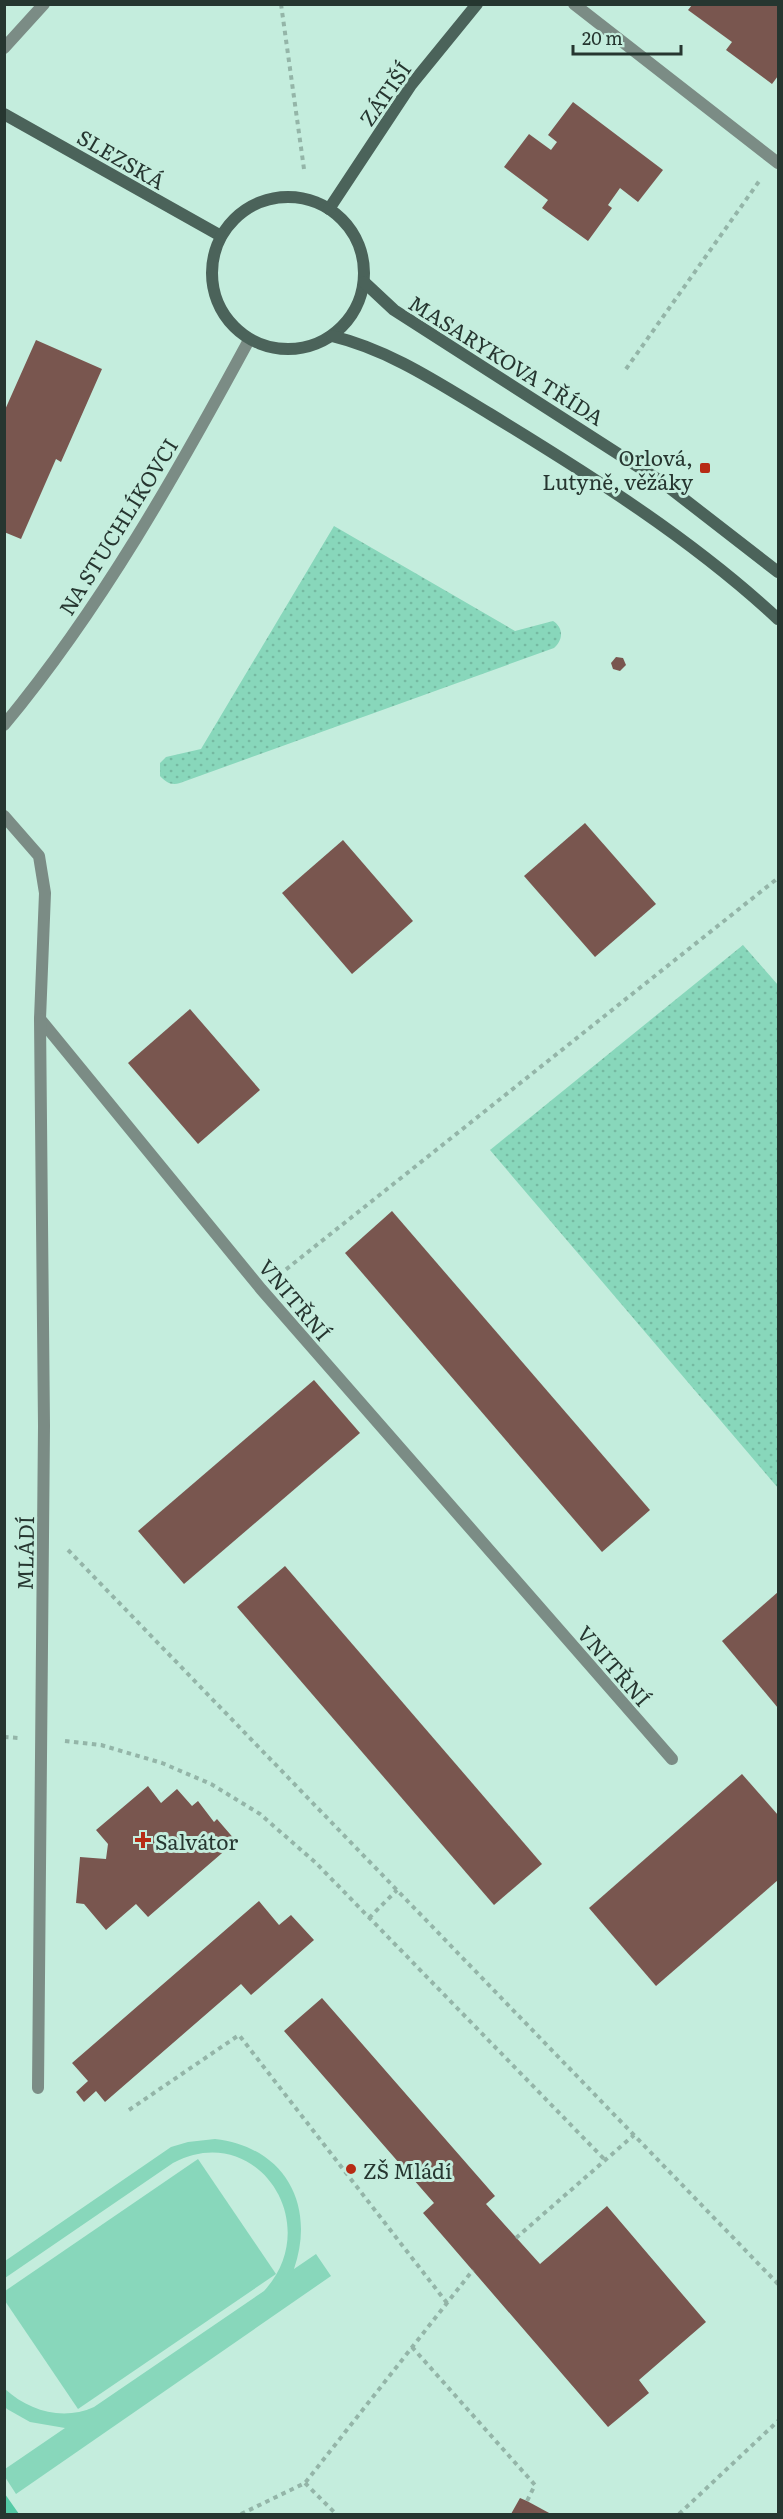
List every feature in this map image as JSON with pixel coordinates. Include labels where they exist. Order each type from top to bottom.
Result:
[{"type":"street","points":[[4,48],[44,4]]},
{"type":"street","name":"ZÁTIŠÍ","points":[[329,209],[411,86],[477,4]]},
{"type":"street","points":[[574,4],[776,161]]},
{"type":"street","name":"SLEZSKÁ","points":[[4,114],[221,236]]},
{"type":"street","points":[[281,197],[306,199],[329,209],[346,224],[358,243],[364,265],[364,282],[356,307],[332,336],[315,344],[289,350],[269,348],[249,339],[231,325],[218,305],[212,282],[212,270],[213,259],[221,236],[236,217],[257,203],[281,197]]},
{"type":"street","name":"MASARYKOVA TŘÍDA","points":[[364,282],[394,310],[422,329],[662,482],[778,572]]},
{"type":"street","points":[[332,336],[352,341],[402,362],[520,432],[675,535],[732,578],[778,619]]},
{"type":"street","name":"NA STUCHLÍKOVCI","points":[[4,725],[48,672],[126,555],[249,339]]},
{"type":"street","points":[[4,816],[39,856],[45,893],[40,1018]]},
{"type":"street","name":"VNITŘNÍ","points":[[40,1018],[261,1289],[672,1760]]},
{"type":"street","name":"MLÁDÍ","points":[[38,2088],[44,1525],[40,1018]]},
{"type":"path","points":[[281,4],[304,169]]},
{"type":"path","points":[[626,369],[776,161]]},
{"type":"path","points":[[261,1289],[778,878]]},
{"type":"path","points":[[44,1525],[778,2284]]},
{"type":"path","points":[[42,1738],[101,1744],[162,1763],[211,1784],[260,1814],[316,1863],[605,2160]]},
{"type":"path","points":[[369,1918],[397,1890]]},
{"type":"path","points":[[129,2110],[239,2035],[447,2303]]},
{"type":"path","points":[[516,2238],[634,2135]]},
{"type":"path","points":[[241,2514],[305,2483],[472,2270]]},
{"type":"path","points":[[412,2347],[535,2485],[527,2501]]},
{"type":"path","points":[[679,2514],[778,2421]]},
{"type":"path","points":[[305,2483],[336,2514]]},
{"type":"green space","points":[[334,526],[515,631],[553,621],[561,631],[559,641],[554,648],[180,783],[167,782],[160,776],[160,763],[166,757],[201,749]]},
{"type":"green space","points":[[743,945],[778,985],[778,1488],[490,1150]]},
{"type":"green space","points":[[215,2139],[239,2144],[260,2154],[277,2167],[289,2183],[297,2202],[301,2223],[300,2245],[294,2269],[316,2254],[331,2276],[16,2494],[5,2477],[5,2469],[65,2428],[30,2422],[7,2409],[5,2389],[14,2397],[47,2412],[70,2413],[94,2407],[264,2291],[281,2264],[288,2237],[284,2209],[273,2185],[255,2166],[231,2155],[203,2153],[173,2163],[5,2278],[5,2261],[171,2147],[188,2142]]},
{"type":"green space","points":[[198,2159],[276,2274],[78,2409],[5,2301],[5,2291]]},
{"type":"green space","points":[[5,2494],[19,2514],[5,2514]]},
{"type":"building","points":[[692,5],[778,5],[778,76],[772,84],[726,50],[732,42],[688,10]]},
{"type":"building","points":[[573,102],[663,170],[638,202],[620,188],[608,205],[612,208],[588,241],[542,208],[548,200],[504,167],[529,134],[551,150],[557,142],[548,135]]},
{"type":"building","points":[[36,340],[102,369],[61,462],[56,459],[21,539],[4,532],[4,412]]},
{"type":"building","points":[[616,657],[623,658],[626,665],[620,671],[613,669],[611,663]]},
{"type":"building","points":[[585,823],[656,904],[595,957],[524,876]]},
{"type":"building","points":[[343,840],[413,921],[352,974],[282,893]]},
{"type":"building","points":[[190,1009],[260,1090],[198,1144],[128,1063]]},
{"type":"building","points":[[392,1211],[650,1510],[602,1552],[345,1253]]},
{"type":"building","points":[[314,1380],[360,1433],[184,1584],[138,1531]]},
{"type":"building","points":[[285,1566],[542,1864],[494,1905],[237,1607]]},
{"type":"building","points":[[778,1592],[778,1708],[722,1641]]},
{"type":"building","points":[[742,1774],[778,1815],[778,1880],[656,1986],[589,1908]]},
{"type":"building","points":[[148,1786],[161,1803],[177,1789],[192,1806],[198,1801],[214,1822],[217,1819],[236,1841],[148,1917],[136,1904],[106,1930],[84,1904],[76,1903],[80,1857],[106,1859],[108,1844],[96,1830]]},
{"type":"building","points":[[259,1901],[279,1925],[291,1915],[314,1940],[251,1995],[241,1984],[105,2102],[96,2091],[84,2102],[76,2092],[88,2081],[72,2063]]},
{"type":"building","points":[[322,1998],[495,2196],[486,2204],[540,2264],[607,2206],[706,2322],[639,2380],[649,2393],[608,2427],[423,2213],[434,2203],[284,2031]]},
{"type":"building","points":[[520,2498],[527,2501],[551,2514],[511,2514]]},
{"type":"place","name":"Orlová, Lutyně, věžáky","points":[[705,468]]},
{"type":"place","name":"Salvátor","points":[[143,1840]]},
{"type":"place","name":"ZŠ Mládí","points":[[351,2169]]}]
